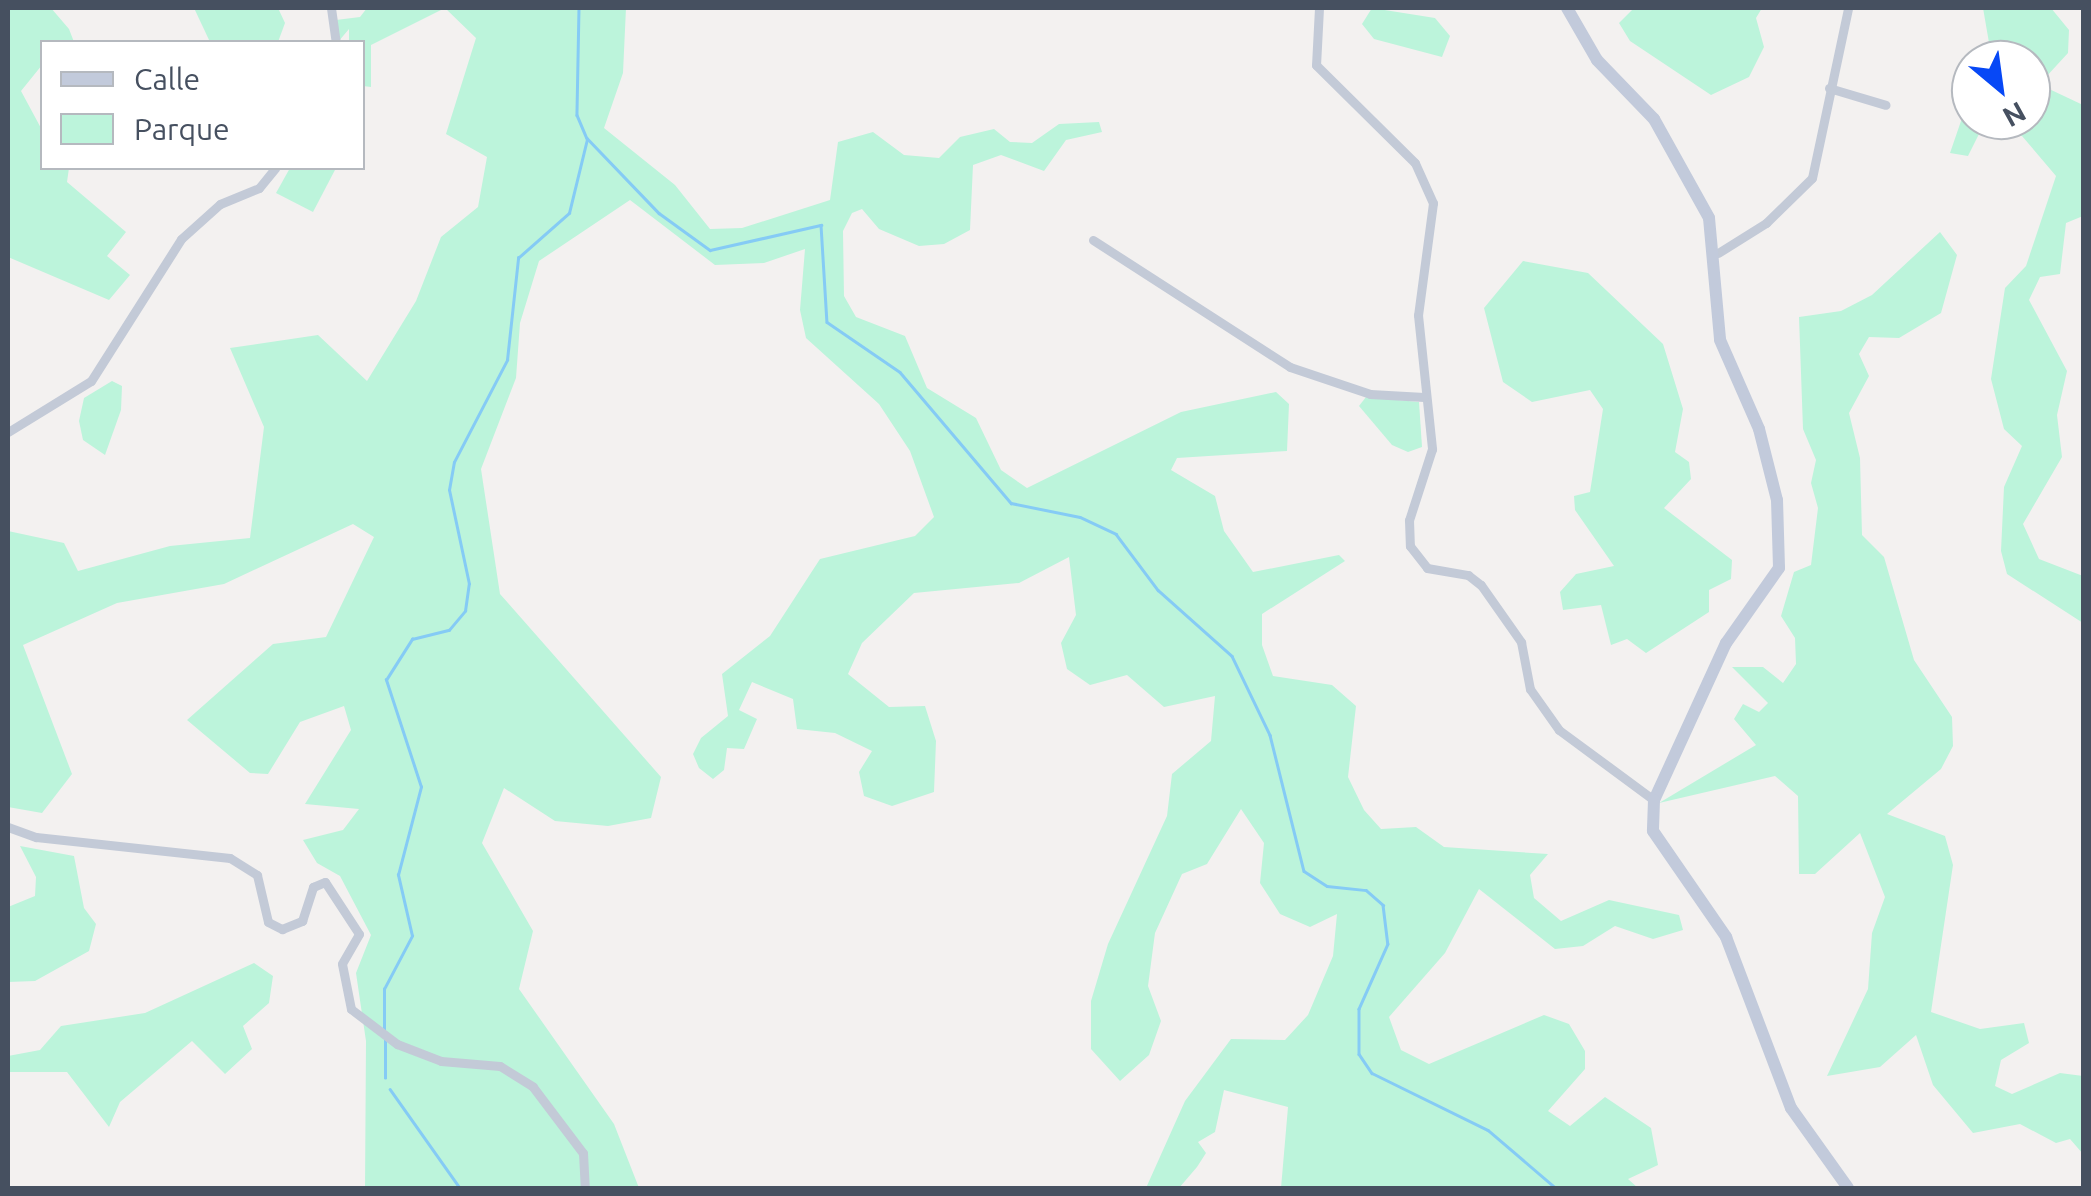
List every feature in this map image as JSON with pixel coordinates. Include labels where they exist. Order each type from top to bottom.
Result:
[{"type":"street","points":[[331,8],[336,40]]},
{"type":"street","points":[[1319,8],[1316,65],[1415,163],[1430,189],[1432,244],[1418,315],[1432,448],[1407,530],[1416,557],[1481,585],[1521,642],[1530,689],[1560,730],[1654,800]]},
{"type":"street","points":[[1567,8],[1597,60],[1654,120],[1709,218],[1718,253],[1720,340],[1771,469],[1781,553],[1773,583],[1726,643],[1654,800],[1653,831],[1726,936],[1792,1108],[1848,1188]]},
{"type":"street","points":[[1718,253],[1781,211],[1812,178],[1848,8]]},
{"type":"street","points":[[1829,88],[1886,104]]},
{"type":"street","points":[[8,432],[91,381],[181,239],[220,204],[259,188],[273,170]]},
{"type":"street","points":[[1092,240],[1290,367],[1370,394],[1424,397]]},
{"type":"street","points":[[8,826],[36,837],[230,858],[257,875],[268,922],[282,929],[302,921],[313,887],[325,882],[359,934],[342,964],[342,992],[372,1032],[440,1061],[500,1066],[533,1087],[583,1153],[585,1188]]},
{"type":"green space","points":[[8,8],[51,8],[73,40],[40,40],[40,67],[21,91],[40,126],[40,170],[69,170],[67,182],[126,232],[107,256],[130,275],[109,300],[8,257]]},
{"type":"green space","points":[[194,8],[278,8],[285,23],[279,40],[209,40]]},
{"type":"green space","points":[[367,8],[445,8],[371,45],[371,87],[365,86],[365,40],[349,40],[349,29],[338,40],[336,20],[360,17]]},
{"type":"green space","points":[[445,8],[626,8],[623,73],[604,128],[675,185],[710,229],[742,228],[830,200],[838,142],[873,132],[904,155],[939,158],[960,137],[994,129],[1010,142],[1032,143],[1059,124],[1099,122],[1102,132],[1066,140],[1044,171],[1001,155],[973,165],[970,230],[944,244],[919,246],[879,229],[862,209],[852,213],[843,231],[844,296],[856,317],[905,336],[927,388],[976,418],[1001,470],[1027,488],[1181,412],[1276,392],[1289,404],[1287,451],[1177,458],[1171,470],[1215,496],[1224,531],[1253,572],[1339,555],[1345,561],[1262,614],[1262,645],[1273,676],[1332,685],[1356,706],[1348,777],[1364,810],[1381,829],[1416,827],[1444,847],[1548,854],[1530,875],[1534,898],[1561,921],[1609,900],[1679,915],[1683,930],[1653,939],[1615,926],[1583,946],[1555,949],[1479,889],[1445,953],[1389,1017],[1401,1050],[1429,1064],[1544,1015],[1569,1024],[1585,1051],[1585,1069],[1548,1111],[1570,1126],[1605,1097],[1651,1128],[1658,1165],[1628,1179],[1638,1188],[1281,1188],[1288,1107],[1224,1090],[1215,1132],[1198,1142],[1206,1153],[1197,1167],[1179,1188],[1146,1188],[1185,1101],[1231,1039],[1285,1040],[1308,1015],[1333,956],[1337,914],[1310,927],[1280,914],[1260,883],[1264,843],[1241,809],[1207,864],[1182,874],[1155,933],[1148,986],[1161,1021],[1149,1055],[1120,1081],[1091,1049],[1091,1001],[1108,944],[1167,816],[1172,774],[1211,741],[1215,696],[1164,707],[1127,675],[1090,685],[1067,669],[1061,643],[1076,615],[1069,557],[1019,583],[914,593],[862,643],[848,674],[889,707],[925,706],[936,741],[934,792],[892,806],[864,796],[859,772],[872,751],[835,733],[797,729],[793,699],[752,682],[739,710],[757,719],[744,749],[727,748],[724,770],[713,779],[699,768],[693,754],[701,738],[728,716],[722,674],[770,636],[820,559],[915,536],[934,517],[910,451],[879,404],[806,338],[800,310],[805,249],[764,263],[715,265],[630,200],[539,261],[520,323],[516,378],[481,469],[500,594],[661,777],[651,818],[608,826],[555,821],[504,788],[482,843],[533,931],[519,989],[614,1124],[639,1188],[365,1188],[366,1041],[356,973],[371,935],[340,876],[317,863],[303,840],[343,830],[359,809],[305,804],[351,730],[344,706],[300,722],[268,774],[250,773],[187,720],[273,644],[326,637],[374,537],[353,524],[224,584],[117,603],[23,645],[72,774],[42,813],[8,807],[8,531],[64,543],[78,571],[170,546],[250,538],[264,427],[230,348],[318,335],[367,381],[416,301],[441,237],[478,207],[487,157],[446,134],[476,38]]},
{"type":"green space","points":[[1372,8],[1435,18],[1450,36],[1442,57],[1374,39],[1362,24]]},
{"type":"green space","points":[[1634,8],[1762,8],[1756,18],[1764,47],[1749,77],[1711,95],[1630,41],[1619,23]]},
{"type":"green space","points":[[1983,8],[2051,8],[2069,30],[2068,53],[2051,71],[2051,40],[1989,40]]},
{"type":"green space","points":[[2051,90],[2083,105],[2083,216],[2066,223],[2060,274],[2040,277],[2029,300],[2067,371],[2057,415],[2062,457],[2023,524],[2039,559],[2083,576],[2083,623],[2007,574],[2001,551],[2004,487],[2022,446],[2004,429],[1991,379],[2005,288],[2026,266],[2056,176],[2025,140],[2051,140]]},
{"type":"green space","points":[[1954,140],[1976,140],[1968,156],[1950,153]]},
{"type":"green space","points":[[289,170],[335,170],[313,212],[276,193]]},
{"type":"green space","points":[[1940,232],[1957,255],[1941,313],[1899,338],[1869,337],[1859,354],[1869,376],[1849,413],[1860,458],[1862,535],[1884,557],[1914,660],[1952,717],[1953,746],[1941,769],[1887,814],[1945,836],[1953,865],[1931,1012],[1980,1029],[2024,1023],[2029,1043],[2001,1060],[1995,1086],[2012,1094],[2060,1073],[2083,1076],[2083,1154],[2070,1139],[2056,1143],[2020,1124],[1973,1133],[1933,1085],[1916,1035],[1880,1067],[1827,1076],[1868,989],[1872,933],[1885,897],[1860,833],[1815,874],[1799,874],[1798,796],[1775,776],[1659,803],[1756,745],[1734,719],[1743,704],[1759,712],[1768,703],[1732,667],[1763,667],[1783,683],[1796,664],[1795,638],[1781,616],[1794,572],[1811,565],[1818,508],[1811,483],[1816,460],[1803,429],[1799,317],[1841,311],[1872,295]]},
{"type":"green space","points":[[1523,261],[1588,273],[1663,344],[1683,409],[1675,452],[1689,462],[1691,479],[1664,508],[1732,560],[1731,579],[1709,590],[1709,612],[1646,653],[1627,639],[1611,645],[1601,605],[1563,610],[1560,592],[1576,574],[1614,566],[1575,510],[1574,496],[1590,492],[1603,409],[1590,390],[1532,402],[1503,382],[1484,308]]},
{"type":"green space","points":[[112,381],[122,386],[121,410],[105,455],[83,440],[79,421],[84,398]]},
{"type":"green space","points":[[1366,397],[1419,402],[1422,447],[1408,452],[1392,445],[1359,406]]},
{"type":"green space","points":[[20,846],[74,856],[84,908],[96,924],[89,951],[35,981],[8,982],[8,907],[35,896],[36,877]]},
{"type":"green space","points":[[254,963],[273,976],[269,1003],[243,1026],[252,1049],[225,1074],[192,1041],[120,1102],[109,1127],[67,1072],[8,1072],[8,1056],[40,1050],[61,1026],[145,1013]]},
{"type":"waterway","points":[[579,8],[577,115],[587,138],[659,213],[710,250],[821,225],[827,322],[900,372],[1011,503],[1080,517],[1116,534],[1158,590],[1232,656],[1270,735],[1304,871],[1327,886],[1366,890],[1383,905],[1388,944],[1359,1009],[1359,1054],[1372,1073],[1488,1130],[1556,1188]]},
{"type":"waterway","points":[[384,1029],[384,989],[412,936],[398,875],[421,787],[386,680],[412,639],[449,630],[465,611],[469,584],[449,490],[454,462],[507,360],[518,258],[569,213],[587,139]]},
{"type":"waterway","points":[[385,1037],[385,1078]]},
{"type":"waterway","points":[[390,1089],[460,1188]]}]
